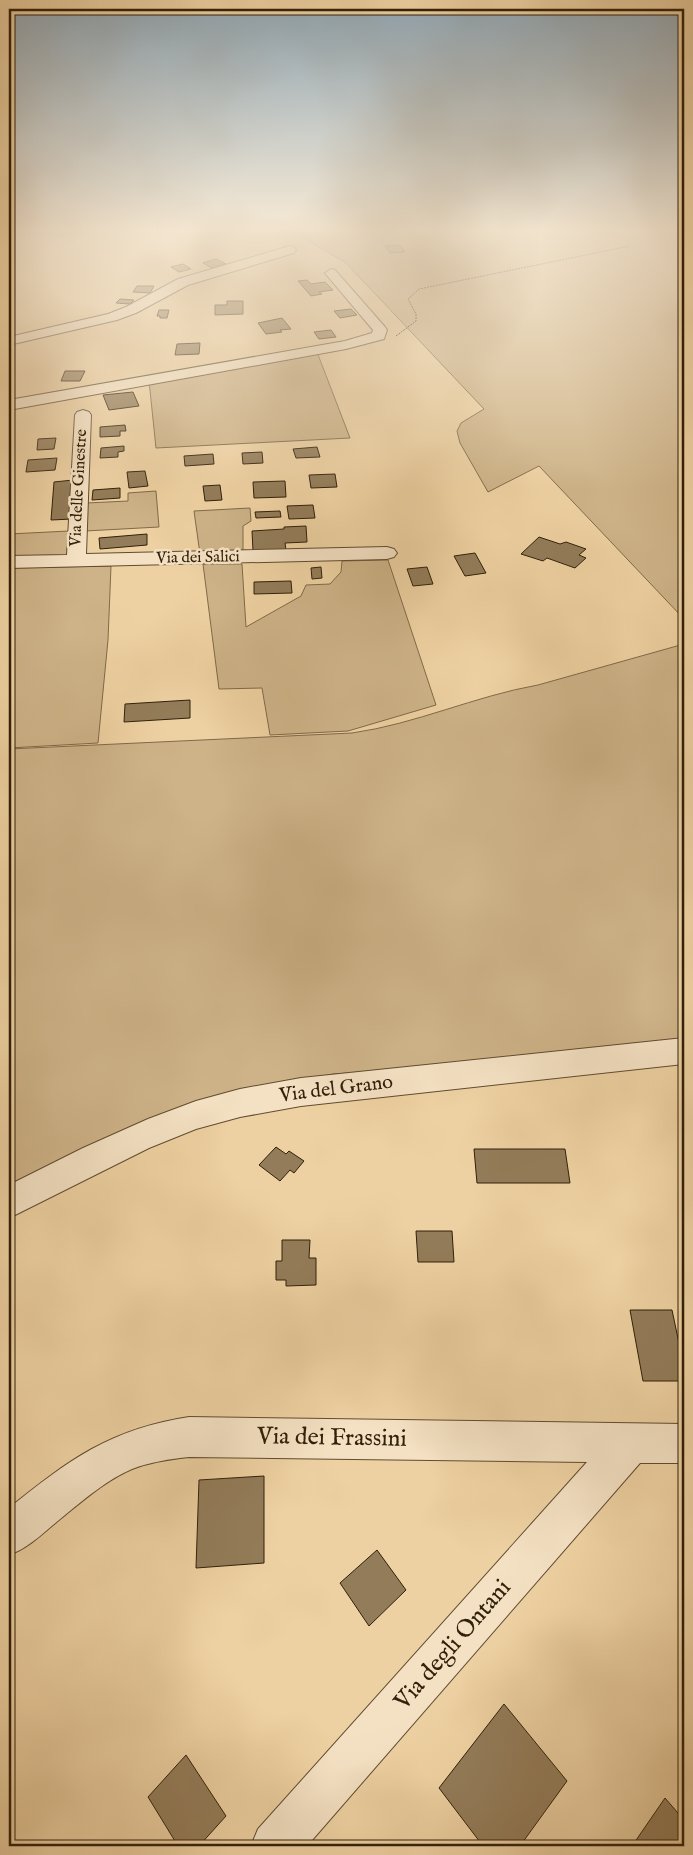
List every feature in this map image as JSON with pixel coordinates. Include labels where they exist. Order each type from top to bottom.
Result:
[{"type":"street","points":[[9,342],[113,317]]},
{"type":"street","points":[[9,404],[346,345],[379,336],[380,330],[368,317]]},
{"type":"street","name":"Via delle Ginestre","points":[[76,561],[83,415]]},
{"type":"street","name":"Via dei Salici","points":[[9,562],[387,553]]},
{"type":"street","name":"Via del Grano","points":[[9,1202],[139,1137],[182,1120],[242,1102],[301,1092],[684,1051]]},
{"type":"street","name":"Via dei Frassini","points":[[9,1534],[103,1464],[142,1446],[175,1439],[209,1436],[684,1444]]},
{"type":"street","name":"Via degli Ontani","points":[[275,1846],[631,1444]]},
{"type":"path","points":[[393,337],[416,321],[416,317]]},
{"type":"shaded area","points":[[397,317],[684,317],[684,619],[539,466],[488,492],[460,443],[457,431],[461,423],[484,409]]},
{"type":"shaded area","points":[[317,352],[350,438],[156,448],[149,381]]},
{"type":"shaded area","points":[[156,491],[159,527],[85,531],[87,503],[128,501],[128,493]]},
{"type":"shaded area","points":[[250,508],[251,521],[243,526],[243,554],[200,554],[194,511]]},
{"type":"shaded area","points":[[69,531],[68,558],[9,559],[9,534]]},
{"type":"shaded area","points":[[388,560],[436,705],[348,731],[270,735],[262,688],[219,689],[203,564],[242,564],[246,627],[301,596],[306,585],[330,584],[341,572],[342,561]]},
{"type":"shaded area","points":[[111,566],[108,640],[98,743],[9,748],[9,568]]},
{"type":"shaded area","points":[[684,644],[684,1039],[578,1053],[454,1066],[333,1074],[263,1089],[88,1157],[9,1194],[9,749],[352,733],[399,723]]},
{"type":"building","points":[[282,318],[291,329],[266,334],[258,323]]},
{"type":"building","points":[[331,330],[336,337],[319,339],[314,332]]},
{"type":"building","points":[[200,343],[199,354],[175,355],[177,344]]},
{"type":"building","points":[[65,371],[85,371],[80,381],[61,381]]},
{"type":"building","points":[[133,392],[139,406],[109,410],[103,395]]},
{"type":"building","points":[[125,425],[126,431],[120,431],[120,436],[100,437],[100,427]]},
{"type":"building","points":[[56,438],[54,449],[37,450],[38,439]]},
{"type":"building","points":[[124,446],[124,451],[118,452],[118,457],[100,458],[101,448]]},
{"type":"building","points":[[317,447],[320,457],[296,458],[293,449]]},
{"type":"building","points":[[262,452],[263,463],[243,464],[242,453]]},
{"type":"building","points":[[213,454],[214,464],[185,466],[184,456]]},
{"type":"building","points":[[57,458],[55,470],[26,472],[28,460]]},
{"type":"building","points":[[145,471],[148,486],[129,488],[127,472]]},
{"type":"building","points":[[335,474],[337,487],[311,488],[309,475]]},
{"type":"building","points":[[73,480],[72,519],[51,520],[54,482]]},
{"type":"building","points":[[285,481],[286,497],[254,498],[253,482]]},
{"type":"building","points":[[220,485],[222,500],[205,501],[203,486]]},
{"type":"building","points":[[120,488],[120,498],[92,500],[93,490]]},
{"type":"building","points":[[313,505],[315,518],[289,519],[287,506]]},
{"type":"building","points":[[280,511],[281,517],[256,518],[255,512]]},
{"type":"building","points":[[306,526],[307,542],[285,543],[286,550],[253,551],[252,531]]},
{"type":"building","points":[[147,534],[147,545],[100,549],[99,538]]},
{"type":"building","points":[[539,537],[560,544],[566,542],[586,549],[579,555],[586,558],[575,568],[547,558],[543,561],[521,554]]},
{"type":"building","points":[[475,553],[486,573],[465,576],[454,556]]},
{"type":"building","points":[[321,567],[322,578],[312,579],[311,568]]},
{"type":"building","points":[[427,567],[433,584],[413,586],[407,569]]},
{"type":"building","points":[[291,581],[292,593],[254,594],[254,582]]},
{"type":"building","points":[[190,700],[190,718],[124,722],[125,704]]},
{"type":"building","points":[[276,1147],[286,1154],[289,1151],[304,1161],[294,1173],[290,1170],[280,1181],[259,1165]]},
{"type":"building","points":[[474,1149],[565,1149],[570,1183],[477,1183]]},
{"type":"building","points":[[416,1231],[452,1231],[454,1262],[418,1262]]},
{"type":"building","points":[[282,1240],[310,1240],[309,1258],[316,1258],[316,1285],[286,1286],[286,1280],[276,1280],[276,1261],[282,1261]]},
{"type":"building","points":[[630,1310],[672,1310],[684,1367],[684,1381],[643,1381]]},
{"type":"building","points":[[264,1476],[264,1563],[196,1568],[199,1480]]},
{"type":"building","points":[[377,1550],[406,1590],[369,1626],[340,1583]]},
{"type":"building","points":[[504,1704],[567,1781],[520,1846],[483,1846],[439,1788]]},
{"type":"building","points":[[186,1755],[226,1816],[199,1846],[178,1846],[148,1797]]},
{"type":"building","points":[[665,1798],[684,1820],[684,1846],[632,1846]]}]
